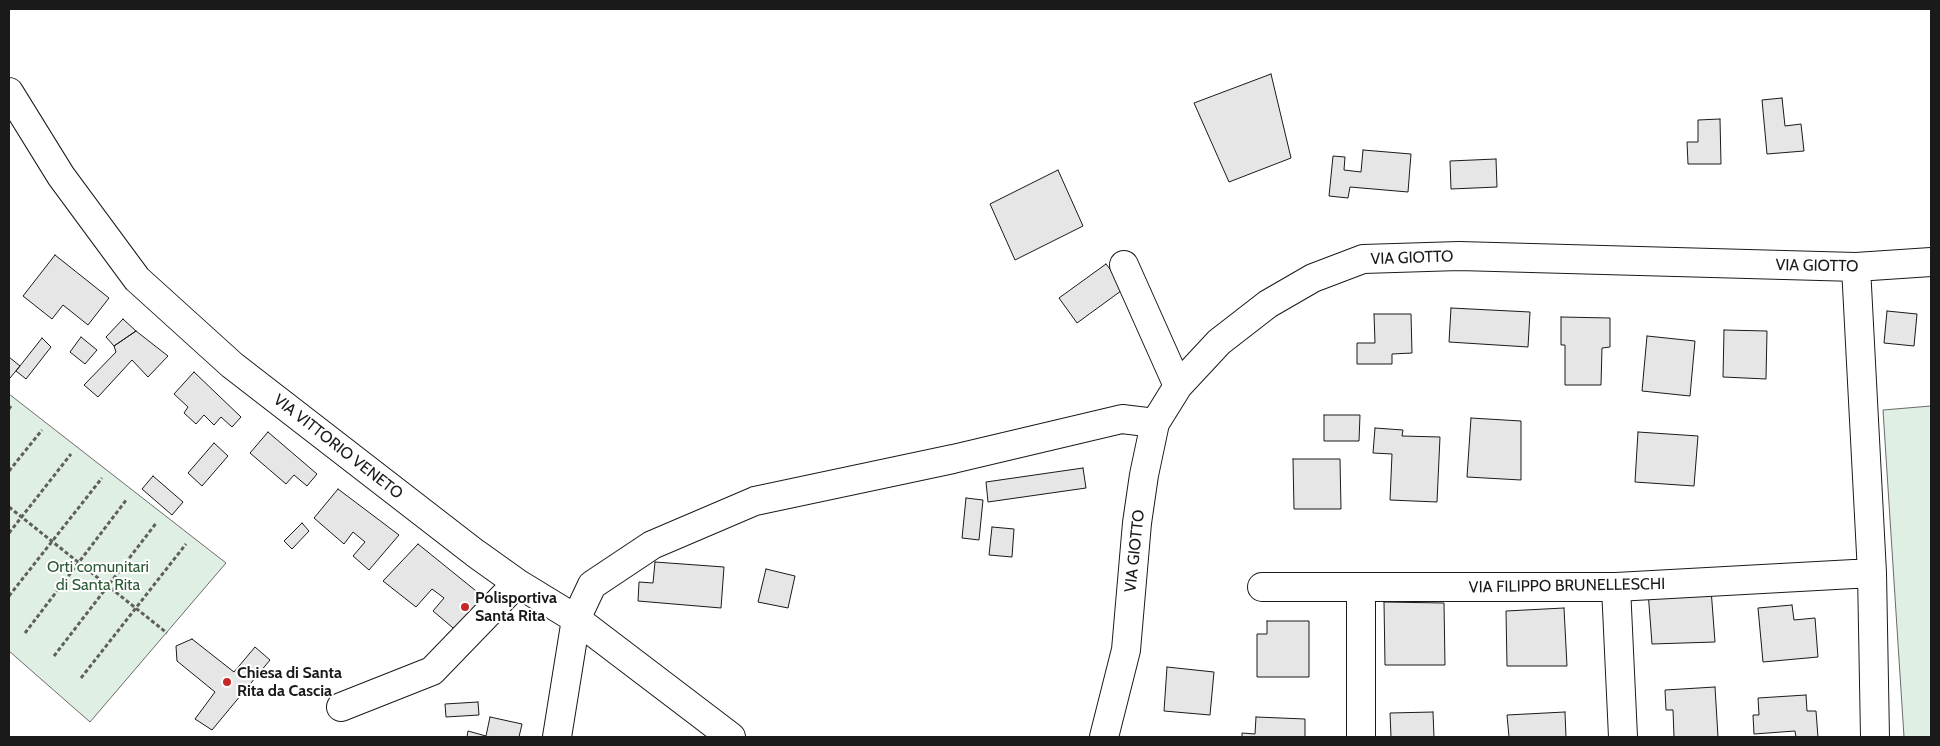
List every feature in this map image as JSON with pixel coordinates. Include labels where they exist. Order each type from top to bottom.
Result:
[{"type":"street","name":"VIA VITTORIO VENETO","points":[[9,92],[61,176],[137,278],[232,365],[517,583],[576,619],[731,737]]},
{"type":"street","name":"VIA GIOTTO","points":[[1104,737],[1126,650],[1137,523],[1144,474],[1155,423],[1178,386],[1219,342],[1268,304],[1314,278],[1363,259],[1459,256],[1856,268],[1931,262]]},
{"type":"street","points":[[1124,265],[1178,386]]},
{"type":"street","points":[[1856,268],[1872,573],[1875,737]]},
{"type":"street","points":[[557,737],[576,619],[592,585],[652,545],[756,500],[953,459],[1122,419],[1155,423]]},
{"type":"street","name":"VIA FILIPPO BRUNELLESCHI","points":[[1262,587],[1616,587],[1872,573]]},
{"type":"street","points":[[341,707],[432,671],[517,583]]},
{"type":"street","points":[[1361,587],[1361,737]]},
{"type":"street","points":[[1616,587],[1624,737]]},
{"type":"path","points":[[9,471],[42,430]]},
{"type":"path","points":[[9,533],[71,454]]},
{"type":"path","points":[[9,596],[102,478]]},
{"type":"path","points":[[25,633],[127,499]]},
{"type":"path","points":[[9,507],[167,633]]},
{"type":"path","points":[[54,656],[157,522]]},
{"type":"path","points":[[81,678],[186,544]]},
{"type":"green space","name":"Orti comunitari di Santa Rita","points":[[9,394],[226,563],[90,722],[9,651]]},
{"type":"green space","points":[[1931,406],[1931,737],[1904,737],[1883,410]]},
{"type":"building","points":[[1271,74],[1291,158],[1229,182],[1194,103]]},
{"type":"building","points":[[1782,98],[1785,126],[1801,124],[1804,151],[1767,154],[1762,100]]},
{"type":"building","points":[[1720,119],[1721,164],[1688,164],[1687,142],[1698,142],[1698,120]]},
{"type":"building","points":[[1363,150],[1411,154],[1408,192],[1350,187],[1348,198],[1329,196],[1333,156],[1345,157],[1344,170],[1361,172]]},
{"type":"building","points":[[1496,159],[1497,187],[1451,189],[1450,161]]},
{"type":"building","points":[[1058,170],[1083,226],[1015,260],[990,204]]},
{"type":"building","points":[[55,255],[109,298],[88,325],[63,305],[52,319],[23,296]]},
{"type":"building","points":[[1106,264],[1125,288],[1077,323],[1059,298]]},
{"type":"building","points":[[1451,308],[1530,312],[1528,347],[1449,342]]},
{"type":"building","points":[[1887,311],[1917,314],[1914,346],[1884,343]]},
{"type":"building","points":[[1374,314],[1411,314],[1412,353],[1392,354],[1392,364],[1357,364],[1357,343],[1375,343]]},
{"type":"building","points":[[1561,317],[1610,318],[1610,347],[1602,348],[1601,385],[1565,385],[1565,345],[1561,345]]},
{"type":"building","points":[[123,319],[136,331],[114,346],[106,337]]},
{"type":"building","points":[[1724,330],[1767,331],[1766,379],[1723,377]]},
{"type":"building","points":[[136,331],[168,356],[148,377],[132,360],[98,397],[84,385],[116,352],[114,346]]},
{"type":"building","points":[[1647,336],[1695,341],[1690,396],[1642,391]]},
{"type":"building","points":[[81,337],[97,350],[85,364],[70,352]]},
{"type":"building","points":[[42,338],[51,347],[26,379],[16,371]]},
{"type":"building","points":[[9,357],[20,366],[10,378],[9,377]]},
{"type":"building","points":[[194,372],[241,417],[232,427],[221,417],[214,425],[204,415],[196,424],[184,413],[188,407],[174,394]]},
{"type":"building","points":[[1324,415],[1360,415],[1359,441],[1324,441]]},
{"type":"building","points":[[1471,418],[1521,421],[1521,480],[1467,477]]},
{"type":"building","points":[[1375,428],[1403,430],[1402,436],[1440,437],[1437,502],[1390,500],[1392,454],[1373,453]]},
{"type":"building","points":[[268,432],[317,474],[307,486],[294,475],[286,484],[250,453]]},
{"type":"building","points":[[1638,432],[1698,436],[1694,486],[1635,482]]},
{"type":"building","points":[[214,443],[228,456],[202,486],[188,473]]},
{"type":"building","points":[[1293,459],[1340,459],[1341,509],[1294,509]]},
{"type":"building","points":[[1083,468],[1086,488],[988,502],[986,482]]},
{"type":"building","points":[[153,476],[183,502],[172,515],[142,489]]},
{"type":"building","points":[[338,489],[399,535],[369,570],[353,556],[365,542],[353,532],[344,544],[314,518]]},
{"type":"building","points":[[966,498],[983,500],[979,540],[962,538]]},
{"type":"building","points":[[302,523],[309,531],[292,549],[284,541]]},
{"type":"building","points":[[992,527],[1014,529],[1012,557],[989,555]]},
{"type":"building","points":[[418,544],[486,599],[459,633],[433,611],[444,598],[432,589],[416,607],[383,581]]},
{"type":"building","points":[[655,562],[724,567],[721,608],[638,601],[639,582],[653,583]]},
{"type":"building","points":[[766,569],[795,576],[788,608],[758,602]]},
{"type":"building","points":[[1711,589],[1715,642],[1652,644],[1648,591]]},
{"type":"building","points":[[1384,602],[1444,603],[1445,665],[1385,665]]},
{"type":"building","points":[[1792,605],[1794,620],[1815,618],[1818,657],[1763,662],[1758,608]]},
{"type":"building","points":[[1564,608],[1567,666],[1507,666],[1506,611]]},
{"type":"building","points":[[1267,621],[1309,621],[1309,677],[1257,677],[1257,634],[1267,634]]},
{"type":"building","name":"Chiesa di Santa Rita da Cascia","points":[[192,639],[234,672],[255,647],[270,660],[212,730],[195,719],[215,692],[177,661],[176,646]]},
{"type":"building","points":[[1167,667],[1214,672],[1210,715],[1164,711]]},
{"type":"building","points":[[1715,687],[1718,737],[1674,737],[1673,710],[1666,710],[1665,690]]},
{"type":"building","points":[[1806,695],[1807,711],[1816,711],[1818,737],[1796,737],[1795,731],[1754,734],[1753,715],[1759,715],[1758,698]]},
{"type":"building","points":[[478,702],[479,715],[446,717],[445,704]]},
{"type":"building","points":[[1433,712],[1434,737],[1391,737],[1390,713]]},
{"type":"building","points":[[1565,712],[1566,737],[1509,737],[1507,715]]},
{"type":"building","points":[[490,717],[522,724],[519,737],[467,737],[468,731],[486,736]]},
{"type":"building","points":[[1256,717],[1305,719],[1305,737],[1242,737],[1242,733],[1255,734]]},
{"type":"place","name":"Polisportiva Santa Rita","points":[[465,607]]},
{"type":"place","name":"Chiesa di Santa Rita da Cascia","points":[[227,682]]}]
